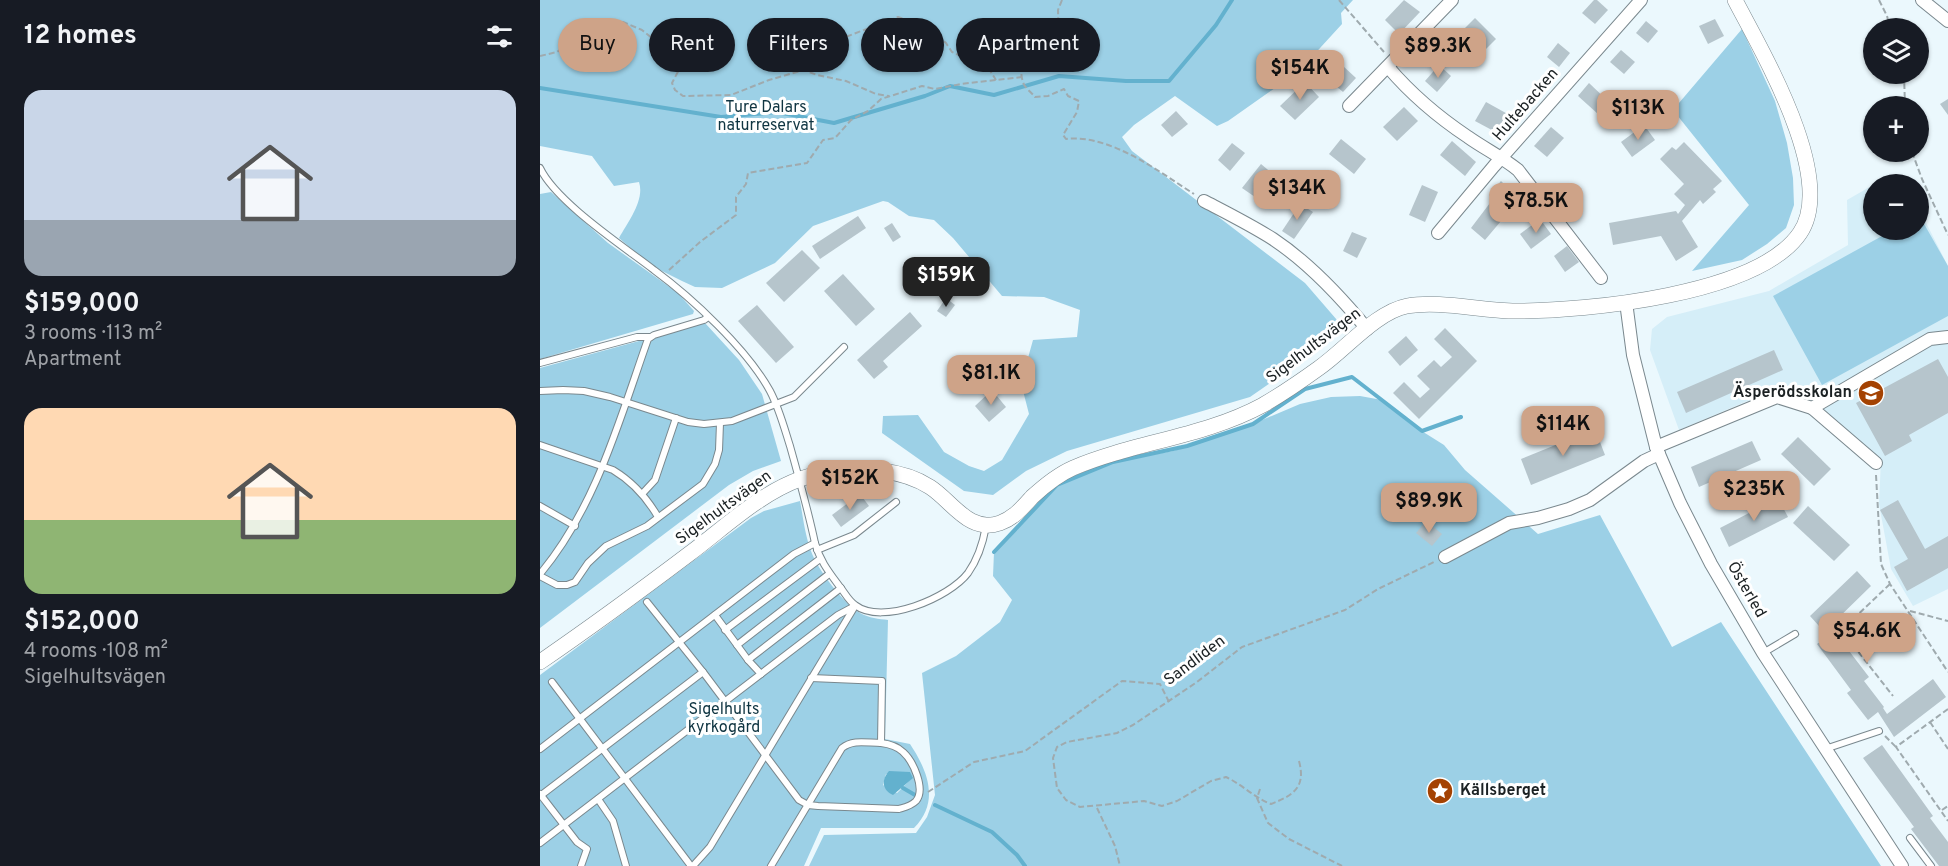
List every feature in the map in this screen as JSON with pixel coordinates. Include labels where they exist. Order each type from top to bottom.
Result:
[{"type":"street","points":[[1349,106],[1452,0]]},
{"type":"street","name":"Hultebacken","points":[[1438,233],[1641,0]]},
{"type":"street","name":"Sigelhultsvägen","points":[[540,662],[627,602],[766,496],[800,479],[853,469],[903,476],[931,487],[968,520],[993,525],[1020,511],[1049,482],[1072,469],[1107,455],[1209,427],[1259,407],[1320,368],[1390,312],[1424,304],[1512,311],[1626,302],[1731,278],[1777,256],[1798,236],[1806,222],[1811,206],[1809,186],[1802,147],[1782,93],[1735,0]]},
{"type":"street","points":[[1922,0],[1948,21]]},
{"type":"street","points":[[1390,64],[1400,81],[1438,116],[1470,139],[1502,157],[1518,170],[1601,278]]},
{"type":"street","points":[[1204,201],[1274,240],[1327,284],[1367,329]]},
{"type":"street","name":"Österled","points":[[1626,302],[1633,355],[1657,451],[1680,503],[1706,555],[1763,653],[1902,866]]},
{"type":"street","points":[[1812,408],[1930,339],[1948,337]]},
{"type":"street","points":[[1445,557],[1509,523],[1538,518],[1590,500],[1657,451],[1777,397],[1812,408],[1876,463]]},
{"type":"lane","points":[[540,168],[555,190],[614,241],[682,292],[753,366],[776,404],[800,479],[820,559],[855,606],[883,613],[901,610],[945,594],[967,574],[979,552],[986,525]]},
{"type":"lane","points":[[540,363],[637,337],[650,337],[708,317]]},
{"type":"lane","points":[[650,337],[602,466],[575,526],[540,575],[558,585],[575,582],[588,563],[606,546],[647,526],[703,484],[719,450],[720,423]]},
{"type":"lane","points":[[540,392],[584,391],[626,401],[676,418],[704,424],[720,423],[732,421],[794,397],[844,347]]},
{"type":"lane","points":[[642,494],[655,480],[676,418]]},
{"type":"lane","points":[[540,445],[602,466],[624,477],[642,494],[658,518]]},
{"type":"lane","points":[[540,749],[794,554],[854,535],[896,502]]},
{"type":"lane","points":[[540,506],[575,526]]},
{"type":"lane","points":[[725,630],[820,559]]},
{"type":"lane","points":[[737,645],[829,574]]},
{"type":"lane","points":[[748,660],[841,588]]},
{"type":"lane","points":[[647,602],[799,800],[808,805],[899,809],[909,807],[920,794],[915,772],[907,756],[895,747],[881,743],[848,744],[842,748],[808,805],[771,866]]},
{"type":"lane","points":[[540,843],[838,615],[855,606]]},
{"type":"lane","points":[[552,682],[692,866],[710,847],[855,606]]},
{"type":"lane","points":[[715,615],[761,674]]},
{"type":"lane","points":[[1763,653],[1796,633]]},
{"type":"lane","points":[[580,866],[587,849],[577,842],[540,795],[703,672]]},
{"type":"lane","points":[[811,678],[882,681],[881,743]]},
{"type":"lane","points":[[1824,749],[1879,731]]},
{"type":"lane","points":[[598,799],[613,821],[626,866]]},
{"type":"lane","points":[[1910,838],[1931,866]]},
{"type":"path","points":[[1062,0],[1058,10],[1059,44],[1050,50],[1028,54],[1021,64],[1023,82],[1035,96],[1048,96],[1064,89],[1068,96],[1079,101],[1077,112],[1063,135],[1066,139],[1081,137],[1133,155],[1204,201]]},
{"type":"path","points":[[1339,0],[1390,64]]},
{"type":"path","points":[[1880,0],[1888,18]]},
{"type":"path","points":[[849,36],[898,17],[931,31],[946,43],[952,52],[963,57],[977,59],[989,69],[996,80]]},
{"type":"path","points":[[540,56],[557,52],[568,43],[605,26],[623,22],[642,30],[669,52],[681,66],[672,83],[675,90],[683,96],[731,94],[797,72]]},
{"type":"path","points":[[809,72],[846,81],[876,94],[891,96]]},
{"type":"path","points":[[663,277],[700,242],[736,215],[736,197],[746,184],[748,173],[807,163],[823,140],[834,138],[851,120],[868,111],[881,99],[922,86],[935,89],[1022,77]]},
{"type":"path","points":[[1916,162],[1948,235]]},
{"type":"path","points":[[1876,463],[1881,564],[1890,584],[1910,611],[1948,672]]},
{"type":"path","name":"Sandliden","points":[[1257,798],[1238,782],[1226,777],[1211,781],[1177,801],[1162,806],[1144,801],[1080,807],[1066,800],[1057,788],[1053,758],[1057,747],[1067,742],[1117,733],[1133,725],[1197,682],[1242,647],[1345,610],[1378,589],[1445,557]]},
{"type":"path","points":[[1890,584],[1848,624],[1846,632],[1893,696]]},
{"type":"path","points":[[1910,611],[1948,621]]},
{"type":"path","points":[[920,794],[925,794],[974,762],[1025,751],[1122,681],[1160,684],[1169,702]]},
{"type":"path","points":[[1896,747],[1948,709]]},
{"type":"path","points":[[1930,722],[1948,749]]},
{"type":"path","points":[[1879,731],[1896,747],[1948,821]]},
{"type":"path","points":[[1257,798],[1271,804],[1289,797],[1300,786],[1302,773],[1299,761]]},
{"type":"path","points":[[1260,789],[1257,798],[1268,823],[1312,852],[1342,866]]},
{"type":"path","points":[[1942,810],[1948,806]]},
{"type":"path","points":[[1096,807],[1115,846],[1120,866]]},
{"type":"shaded area","name":"Äsperödsskolan","points":[[1863,191],[1863,240],[1929,240],[1929,229],[1948,266],[1948,589],[1913,606],[1891,569],[1879,504],[1881,459],[1811,399],[1778,388],[1679,430],[1650,350],[1652,329],[1667,317],[1769,291],[1848,245],[1847,200]]},
{"type":"shaded area","points":[[889,771],[910,772],[913,778],[893,795],[884,784]]},
{"type":"green space","name":"Ture Dalars naturreservat","points":[[540,0],[1353,0],[1341,13],[1342,24],[1299,71],[1228,121],[1217,126],[1175,96],[1134,125],[1122,137],[1132,151],[1305,283],[1337,320],[1302,361],[1250,397],[1067,451],[1026,471],[993,495],[964,491],[882,433],[883,416],[918,415],[944,452],[969,466],[984,471],[1002,460],[1029,414],[1021,383],[1033,340],[1077,337],[1080,310],[1044,297],[1002,296],[953,238],[934,220],[909,216],[883,201],[813,226],[775,263],[722,288],[695,287],[650,265],[619,238],[638,203],[639,182],[614,186],[592,156],[540,146]]},
{"type":"green space","points":[[1742,29],[1775,101],[1787,143],[1793,178],[1794,205],[1786,228],[1767,244],[1742,260],[1692,271],[1749,205],[1673,110]]},
{"type":"green space","points":[[551,192],[608,243],[678,293],[694,311],[693,314],[540,359],[540,194]]},
{"type":"green space","points":[[1929,233],[1948,266],[1948,316],[1822,385],[1773,296],[1875,240],[1929,240]]},
{"type":"green space","points":[[705,323],[739,360],[762,394],[781,461],[753,471],[729,485],[540,628],[540,368]]},
{"type":"green space","points":[[1360,396],[1382,400],[1409,423],[1444,445],[1465,470],[1538,534],[1600,515],[1672,647],[1721,622],[1881,866],[809,866],[824,835],[916,833],[927,817],[935,795],[922,673],[956,656],[1000,622],[1012,600],[993,576],[994,552],[1064,478],[1097,465],[1173,451],[1262,420],[1300,404],[1331,397]]},
{"type":"green space","name":"Sigelhults kyrkogård","points":[[800,501],[809,545],[825,576],[846,602],[860,613],[888,620],[885,739],[910,744],[922,765],[929,797],[922,818],[914,828],[821,828],[804,866],[540,866],[540,675],[751,518],[764,511]],"holes":[[[886,774],[912,778],[897,793],[883,785]]]},
{"type":"building","points":[[1404,0],[1420,12],[1399,34],[1385,20]]},
{"type":"building","points":[[1594,0],[1608,10],[1595,24],[1582,13]]},
{"type":"building","points":[[1475,18],[1496,39],[1484,51],[1463,30]]},
{"type":"building","points":[[1715,19],[1724,36],[1708,44],[1699,26]]},
{"type":"building","points":[[1646,21],[1658,31],[1648,43],[1636,33]]},
{"type":"building","points":[[1558,43],[1570,53],[1559,67],[1547,57]]},
{"type":"building","points":[[1621,50],[1635,62],[1624,74],[1610,62]]},
{"type":"building","points":[[1439,65],[1451,76],[1437,92],[1425,81]]},
{"type":"building","points":[[1343,66],[1356,78],[1343,92],[1330,81]]},
{"type":"building","points":[[1305,82],[1319,97],[1295,120],[1280,106]]},
{"type":"building","points":[[1589,83],[1609,102],[1598,114],[1578,96]]},
{"type":"building","points":[[1948,99],[1948,115],[1940,104]]},
{"type":"building","points":[[1486,102],[1513,117],[1503,136],[1475,121]]},
{"type":"building","points":[[1404,107],[1418,121],[1397,141],[1383,127]]},
{"type":"building","points":[[1176,111],[1188,124],[1172,137],[1161,125]]},
{"type":"building","points":[[1644,125],[1655,140],[1632,157],[1621,142]]},
{"type":"building","points":[[1551,127],[1564,138],[1547,157],[1534,146]]},
{"type":"building","points":[[1341,139],[1366,159],[1354,174],[1329,154]]},
{"type":"building","points":[[1452,141],[1476,162],[1465,176],[1440,155]]},
{"type":"building","points":[[1684,142],[1722,181],[1713,189],[1716,192],[1703,204],[1700,200],[1682,221],[1698,247],[1676,261],[1661,236],[1613,245],[1609,223],[1676,211],[1678,214],[1685,205],[1674,194],[1684,184],[1660,159],[1672,147],[1676,150]]},
{"type":"building","points":[[1232,143],[1245,153],[1230,171],[1218,160]]},
{"type":"building","points":[[1261,164],[1273,174],[1255,197],[1242,188]]},
{"type":"building","points":[[1501,181],[1517,197],[1510,206],[1501,198],[1498,202],[1504,207],[1496,217],[1501,221],[1485,240],[1471,228],[1493,199],[1489,195]]},
{"type":"building","points":[[1422,185],[1438,192],[1425,222],[1409,215]]},
{"type":"building","points":[[1300,204],[1313,212],[1294,239],[1282,231]]},
{"type":"building","points":[[858,216],[866,228],[820,259],[812,246]]},
{"type":"building","points":[[1540,219],[1551,234],[1531,249],[1520,234]]},
{"type":"building","points":[[892,223],[901,237],[893,242],[884,228]]},
{"type":"building","points":[[1352,232],[1367,238],[1357,258],[1343,251]]},
{"type":"building","points":[[1567,246],[1579,262],[1565,272],[1554,256]]},
{"type":"building","points":[[802,250],[820,268],[784,302],[766,283]]},
{"type":"building","points":[[958,264],[969,272],[950,297],[939,289]]},
{"type":"building","points":[[843,274],[875,309],[856,326],[824,291]]},
{"type":"building","points":[[946,298],[955,305],[946,317],[937,311]]},
{"type":"building","points":[[757,305],[794,347],[776,363],[738,321]]},
{"type":"building","points":[[910,312],[922,326],[883,361],[888,367],[874,379],[857,360]]},
{"type":"building","points":[[1445,328],[1477,361],[1419,419],[1393,393],[1404,382],[1420,398],[1430,389],[1417,376],[1434,360],[1441,367],[1452,357],[1434,339]]},
{"type":"building","points":[[1406,336],[1418,350],[1400,366],[1388,352]]},
{"type":"building","points":[[1774,350],[1783,370],[1686,413],[1677,392]]},
{"type":"building","points":[[1938,359],[1948,377],[1948,413],[1909,435],[1912,441],[1885,456],[1856,403]]},
{"type":"building","points":[[992,390],[1006,407],[989,422],[975,406]]},
{"type":"building","points":[[1595,429],[1605,455],[1531,485],[1521,459]]},
{"type":"building","points":[[1798,437],[1831,469],[1814,486],[1781,454]]},
{"type":"building","points":[[1752,441],[1761,460],[1699,487],[1691,467]]},
{"type":"building","points":[[860,494],[869,506],[841,527],[832,515]]},
{"type":"building","points":[[1778,498],[1788,517],[1729,547],[1720,528]]},
{"type":"building","points":[[1898,500],[1925,549],[1948,536],[1948,568],[1907,591],[1894,567],[1908,559],[1880,510]]},
{"type":"building","points":[[1808,506],[1850,545],[1834,561],[1793,523]]},
{"type":"building","points":[[1426,521],[1442,534],[1432,546],[1416,533]]},
{"type":"building","points":[[1857,571],[1871,586],[1830,626],[1869,677],[1864,681],[1887,714],[1933,679],[1946,697],[1894,737],[1878,712],[1868,720],[1847,693],[1851,690],[1817,644],[1828,636],[1810,616]]},
{"type":"building","points":[[1882,745],[1933,816],[1930,818],[1948,842],[1948,866],[1939,866],[1911,829],[1914,827],[1863,758]]},
{"type":"waterway","points":[[540,88],[721,117],[777,112],[834,123],[925,96],[950,86],[994,95],[1059,76],[1126,81],[1169,81],[1216,25],[1232,0]]},
{"type":"waterway","points":[[994,552],[1057,485],[1113,462],[1187,446],[1253,424],[1305,389],[1352,377],[1422,431],[1461,417]]},
{"type":"waterway","points":[[903,788],[915,795]]},
{"type":"waterway","points":[[935,805],[992,832],[1017,855],[1025,866]]},
{"type":"place","name":"Äsperödsskolan","points":[[1871,393]]},
{"type":"place","name":"Källsberget","points":[[1440,791]]}]
